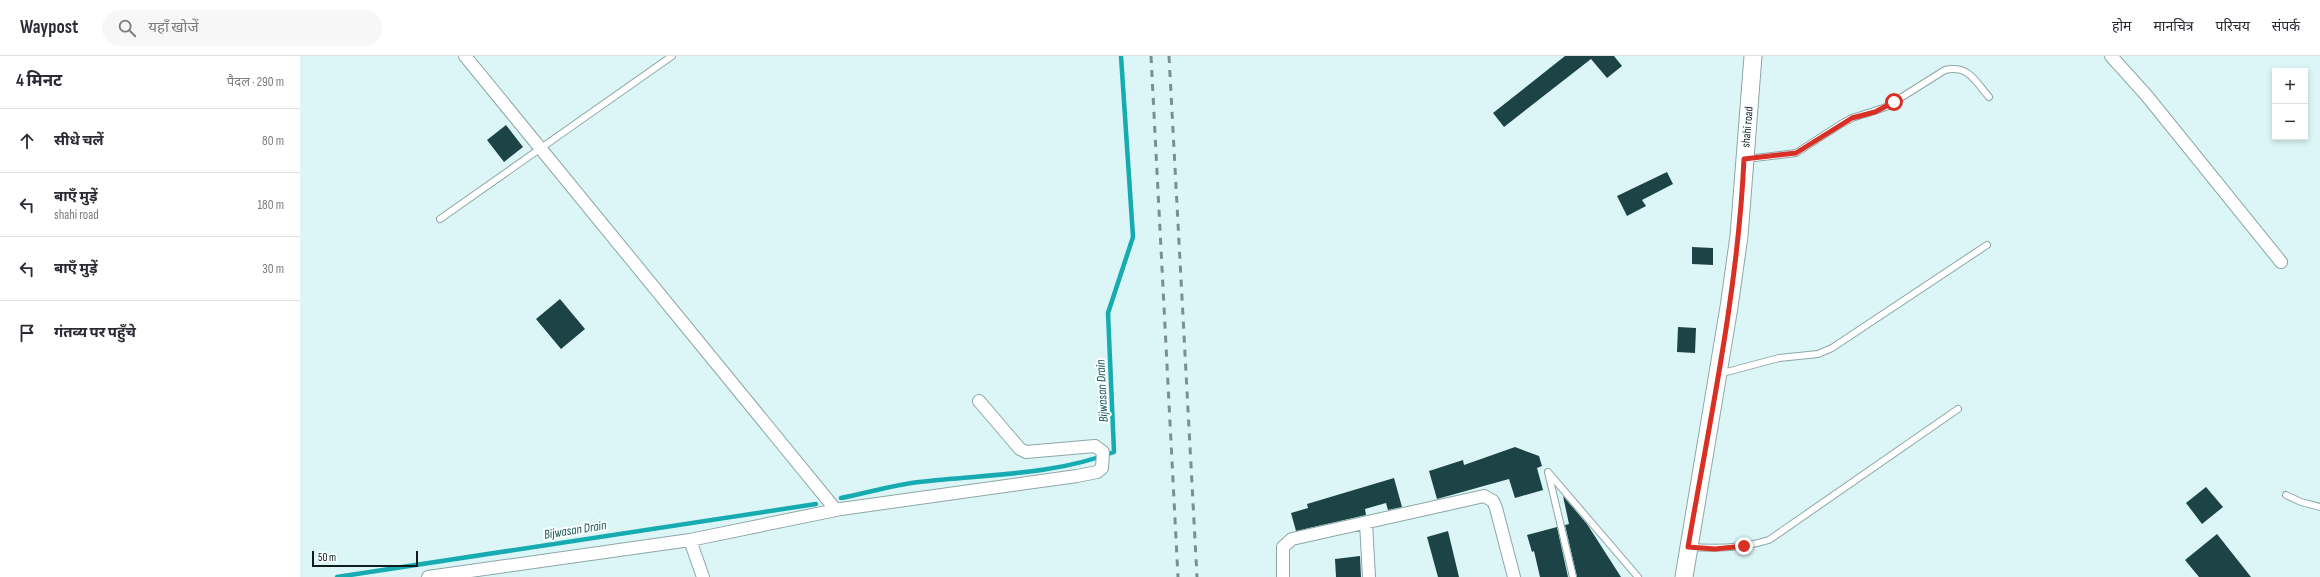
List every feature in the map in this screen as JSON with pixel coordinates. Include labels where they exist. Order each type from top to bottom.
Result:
[{"type":"street","points":[[466,56],[836,510]]},
{"type":"street","points":[[2111,56],[2152,102],[2281,262]]},
{"type":"street","name":"shahi road","points":[[1684,577],[1718,375],[1739,236],[1744,159],[1755,58]]},
{"type":"street","points":[[428,577],[690,540],[836,510],[1098,472],[1102,468],[1103,456],[1100,448],[1091,446],[1026,452],[1020,449],[978,401]]},
{"type":"street","points":[[1284,577],[1282,551],[1286,542],[1292,539],[1484,496],[1489,498],[1496,508],[1514,577]]},
{"type":"street","points":[[1366,523],[1369,577]]},
{"type":"street","points":[[690,540],[703,577]]},
{"type":"lane","points":[[440,219],[672,56]]},
{"type":"lane","points":[[1744,159],[1796,153],[1852,118],[1886,107],[1945,70],[1956,68],[1965,70],[1989,97]]},
{"type":"lane","points":[[1718,375],[1779,358],[1818,354],[1832,348],[1987,246]]},
{"type":"lane","points":[[1688,547],[1722,548],[1744,546],[1769,540],[1958,410]]},
{"type":"lane","points":[[1573,577],[1548,472],[1638,577]]},
{"type":"lane","points":[[2286,495],[2302,502],[2320,507]]},
{"type":"building","points":[[1565,56],[1614,56],[1622,66],[1607,78],[1591,59],[1504,127],[1493,113]]},
{"type":"building","points":[[506,125],[523,147],[504,162],[487,140]]},
{"type":"building","points":[[1667,172],[1673,184],[1642,200],[1646,206],[1627,216],[1617,196]]},
{"type":"building","points":[[1692,247],[1713,248],[1713,265],[1692,264]]},
{"type":"building","points":[[560,299],[585,329],[561,349],[536,319]]},
{"type":"building","points":[[1678,327],[1696,328],[1695,353],[1677,352]]},
{"type":"building","points":[[1515,447],[1539,456],[1542,466],[1537,468],[1543,490],[1515,498],[1509,479],[1437,499],[1429,471],[1463,460],[1464,465]]},
{"type":"building","points":[[1394,478],[1402,507],[1388,510],[1386,503],[1365,509],[1366,515],[1296,531],[1291,513],[1308,508],[1307,504]]},
{"type":"building","points":[[2206,487],[2223,507],[2202,524],[2186,503]]},
{"type":"building","points":[[1563,496],[1587,524],[1621,577],[1577,577],[1565,525],[1569,524]]},
{"type":"building","points":[[1557,527],[1568,577],[1540,577],[1534,551],[1532,552],[1527,535]]},
{"type":"building","points":[[1448,531],[1459,577],[1438,577],[1427,537]]},
{"type":"building","points":[[2217,534],[2251,577],[2199,577],[2185,560]]},
{"type":"building","points":[[1360,556],[1361,577],[1336,577],[1335,559]]},
{"type":"waterway","name":"Bijwasan Drain","points":[[841,498],[909,483],[1018,473],[1066,466],[1114,452],[1108,313],[1133,237],[1121,56]]},
{"type":"waterway","name":"Bijwasan Drain","points":[[337,577],[816,504]]},
{"type":"railway","points":[[1151,56],[1178,577]]},
{"type":"railway","points":[[1169,56],[1197,577]]},
{"type":"route","points":[[1744,546],[1715,549],[1688,547],[1729,307],[1739,236],[1744,159],[1783,156],[1796,153],[1852,118],[1875,112],[1894,102]]}]
